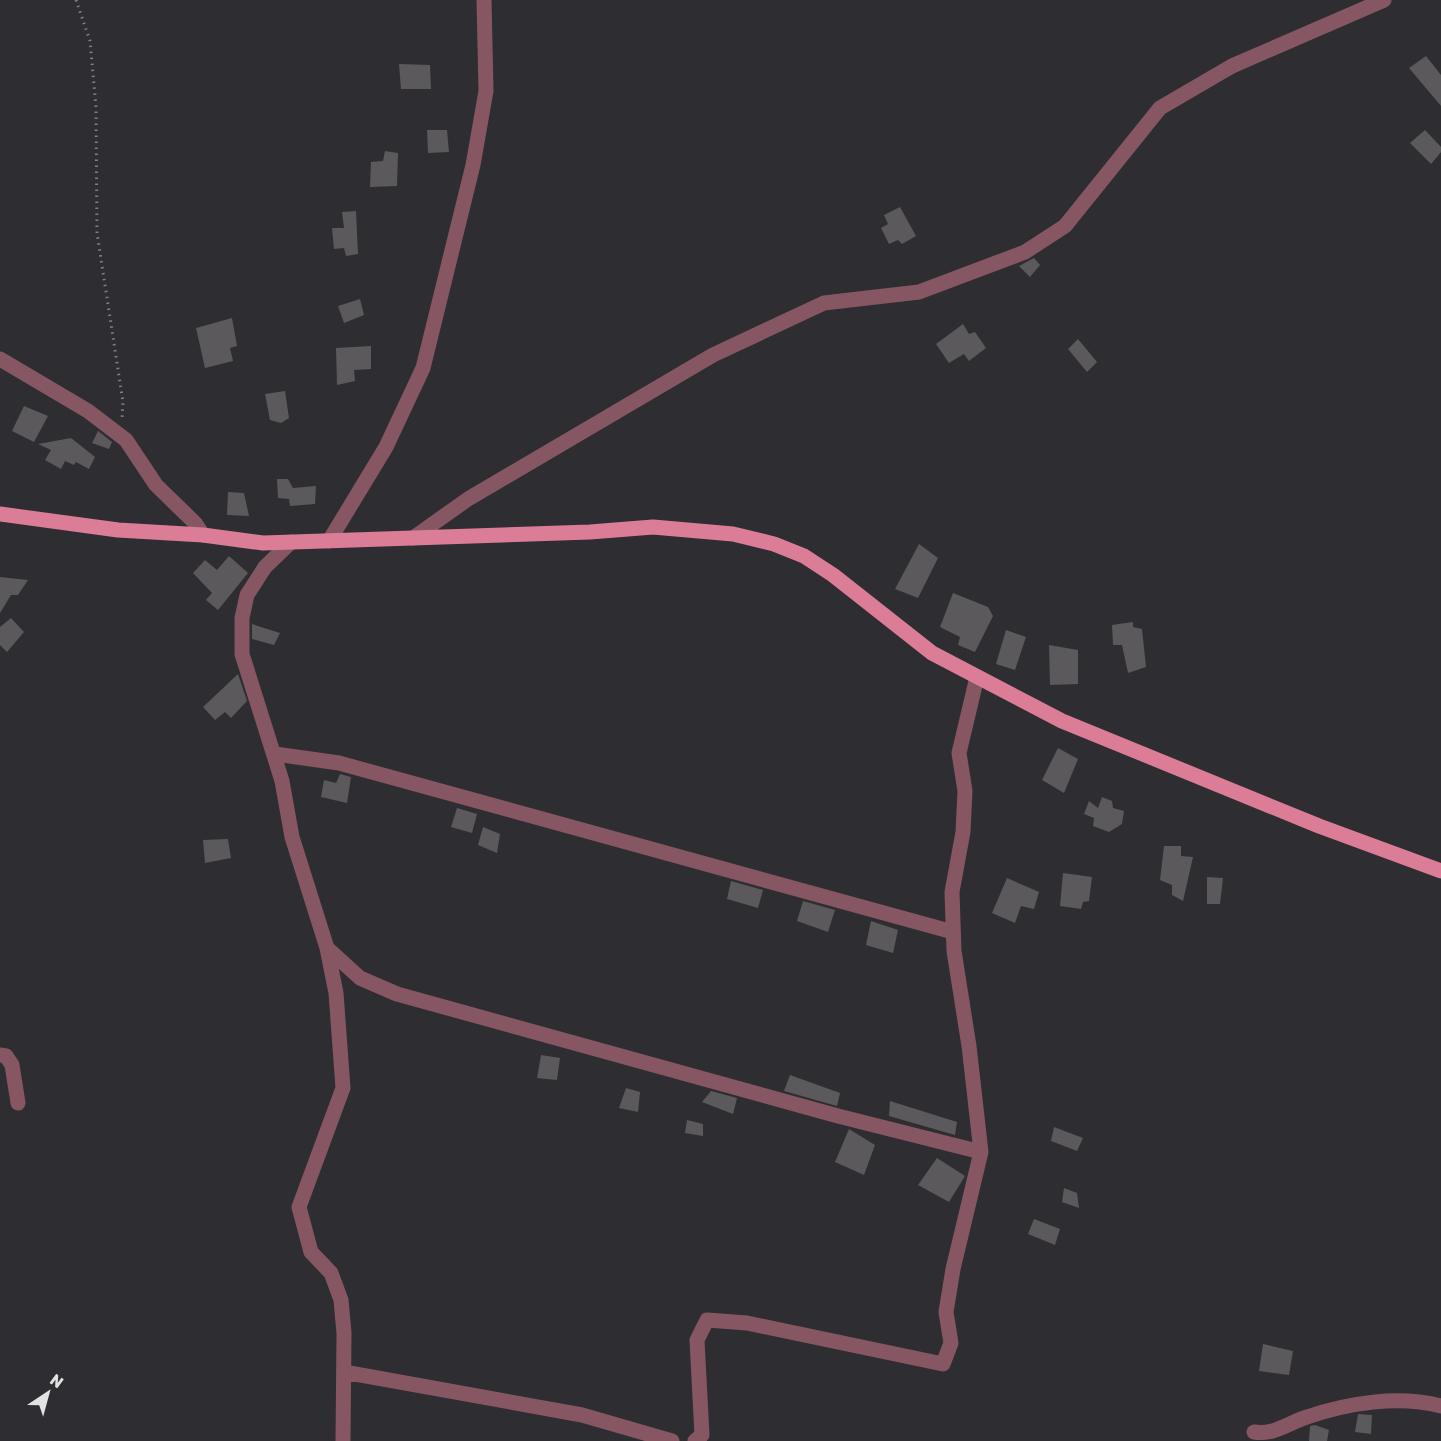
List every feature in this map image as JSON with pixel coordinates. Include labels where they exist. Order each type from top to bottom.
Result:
[{"type":"main road","points":[[0,514],[118,530],[203,535],[263,543],[653,527],[732,534],[774,544],[804,556],[833,575],[932,653],[1062,721],[1319,826],[1441,871]]},
{"type":"street","points":[[329,541],[386,447],[423,368],[473,165],[486,91],[484,0]]},
{"type":"street","points":[[413,538],[468,499],[713,355],[824,303],[919,292],[1025,252],[1065,226],[1160,108],[1232,66],[1384,0]]},
{"type":"street","points":[[0,358],[88,411],[121,436],[156,485],[195,523],[203,535]]},
{"type":"street","points":[[291,542],[265,567],[247,595],[242,618],[242,654],[275,754],[292,837],[327,948],[336,993],[343,1088],[298,1207],[311,1252],[331,1273],[341,1300],[344,1372],[343,1441]]},
{"type":"street","points":[[695,1441],[702,1435],[697,1340],[707,1320],[747,1323],[943,1364],[951,1343],[946,1312],[951,1280],[981,1152],[953,932],[952,891],[963,832],[965,791],[959,753],[977,676]]},
{"type":"street","points":[[275,754],[339,763],[953,932]]},
{"type":"street","points":[[327,948],[360,978],[397,994],[796,1105],[981,1152]]},
{"type":"street","points":[[0,1055],[6,1056],[12,1065],[18,1103]]},
{"type":"street","points":[[344,1372],[582,1415],[672,1441]]},
{"type":"street","points":[[1254,1432],[1272,1433],[1306,1417],[1366,1404],[1392,1401],[1441,1406]]},
{"type":"path","points":[[76,0],[90,40],[96,107],[97,233],[123,402],[121,436]]},
{"type":"building","points":[[1426,56],[1441,75],[1441,106],[1409,68]]},
{"type":"building","points":[[399,64],[430,65],[431,89],[401,89]]},
{"type":"building","points":[[427,130],[447,130],[449,152],[428,153]]},
{"type":"building","points":[[1425,130],[1441,147],[1441,152],[1431,164],[1410,143]]},
{"type":"building","points":[[385,151],[398,153],[397,186],[370,187],[371,162],[383,161]]},
{"type":"building","points":[[900,207],[916,236],[902,244],[898,240],[889,244],[881,228],[888,224],[884,215]]},
{"type":"building","points":[[356,211],[358,254],[346,256],[344,248],[334,249],[332,228],[344,228],[342,212]]},
{"type":"building","points":[[1034,258],[1040,265],[1030,277],[1019,266]]},
{"type":"building","points":[[360,299],[364,315],[344,323],[338,306]]},
{"type":"building","points":[[232,318],[237,346],[230,348],[233,361],[205,368],[196,328]]},
{"type":"building","points":[[963,324],[969,334],[975,332],[986,348],[969,361],[964,354],[949,363],[936,344]]},
{"type":"building","points":[[1078,339],[1097,362],[1087,372],[1068,349]]},
{"type":"building","points":[[371,346],[371,369],[354,370],[355,381],[337,385],[336,348]]},
{"type":"building","points":[[285,391],[289,418],[281,423],[270,420],[265,394]]},
{"type":"building","points":[[24,406],[48,416],[34,442],[12,431]]},
{"type":"building","points":[[98,431],[112,442],[109,449],[92,443]]},
{"type":"building","points":[[71,438],[95,457],[89,469],[76,462],[74,465],[65,461],[61,469],[45,460],[51,450],[38,444]]},
{"type":"building","points":[[277,479],[288,479],[293,488],[316,486],[315,504],[290,506],[289,499],[278,498]]},
{"type":"building","points":[[228,492],[244,493],[249,516],[227,515]]},
{"type":"building","points":[[919,544],[938,558],[918,598],[895,589]]},
{"type":"building","points":[[229,556],[248,573],[218,610],[206,600],[212,593],[193,573],[205,560],[217,570]]},
{"type":"building","points":[[0,577],[28,580],[18,595],[11,595],[0,613]]},
{"type":"building","points":[[953,593],[988,607],[993,616],[975,652],[958,645],[960,637],[940,627]]},
{"type":"building","points":[[11,618],[24,632],[7,652],[0,645],[0,627]]},
{"type":"building","points":[[1133,622],[1133,627],[1142,629],[1146,667],[1128,673],[1122,645],[1113,645],[1112,625]]},
{"type":"building","points":[[252,624],[280,633],[274,645],[252,639]]},
{"type":"building","points":[[1006,630],[1026,637],[1015,670],[996,664]]},
{"type":"building","points":[[1049,645],[1078,650],[1078,684],[1050,685]]},
{"type":"building","points":[[238,674],[247,701],[231,718],[225,712],[215,720],[203,707]]},
{"type":"building","points":[[1058,748],[1078,759],[1064,793],[1042,780]]},
{"type":"building","points":[[340,774],[351,777],[347,803],[321,797],[324,780],[336,783]]},
{"type":"building","points":[[1102,797],[1112,801],[1113,808],[1124,811],[1122,824],[1109,832],[1093,826],[1094,818],[1084,814],[1089,801],[1098,808]]},
{"type":"building","points":[[457,808],[477,814],[472,833],[451,827]]},
{"type":"building","points":[[483,827],[500,834],[497,853],[478,845]]},
{"type":"building","points":[[228,839],[231,858],[205,863],[203,840]]},
{"type":"building","points":[[1164,846],[1181,846],[1181,856],[1193,857],[1183,901],[1172,895],[1172,885],[1160,880]]},
{"type":"building","points":[[1063,873],[1092,877],[1089,901],[1083,902],[1081,909],[1060,906]]},
{"type":"building","points":[[1207,877],[1223,878],[1220,904],[1207,904]]},
{"type":"building","points":[[1007,878],[1039,892],[1034,909],[1021,906],[1015,923],[992,913]]},
{"type":"building","points":[[731,881],[763,890],[758,908],[727,899]]},
{"type":"building","points":[[803,901],[835,910],[828,932],[797,921]]},
{"type":"building","points":[[871,921],[898,930],[893,953],[866,945]]},
{"type":"building","points":[[541,1055],[560,1058],[557,1080],[537,1078]]},
{"type":"building","points":[[790,1075],[840,1093],[837,1106],[784,1091]]},
{"type":"building","points":[[626,1088],[640,1092],[638,1112],[619,1108]]},
{"type":"building","points":[[711,1091],[737,1098],[733,1114],[702,1102]]},
{"type":"building","points":[[890,1101],[957,1122],[955,1135],[889,1116]]},
{"type":"building","points":[[687,1120],[703,1124],[703,1136],[685,1133]]},
{"type":"building","points":[[1054,1127],[1083,1138],[1077,1151],[1051,1141]]},
{"type":"building","points":[[849,1129],[875,1145],[864,1175],[835,1162]]},
{"type":"building","points":[[937,1158],[965,1176],[949,1202],[918,1185]]},
{"type":"building","points":[[1064,1188],[1077,1193],[1079,1208],[1062,1202]]},
{"type":"building","points":[[1034,1219],[1060,1229],[1055,1245],[1028,1234]]},
{"type":"building","points":[[1263,1344],[1293,1351],[1289,1375],[1259,1371]]},
{"type":"building","points":[[1358,1414],[1372,1415],[1371,1434],[1355,1432]]},
{"type":"building","points":[[1315,1425],[1329,1430],[1327,1441],[1309,1441],[1310,1426]]}]
